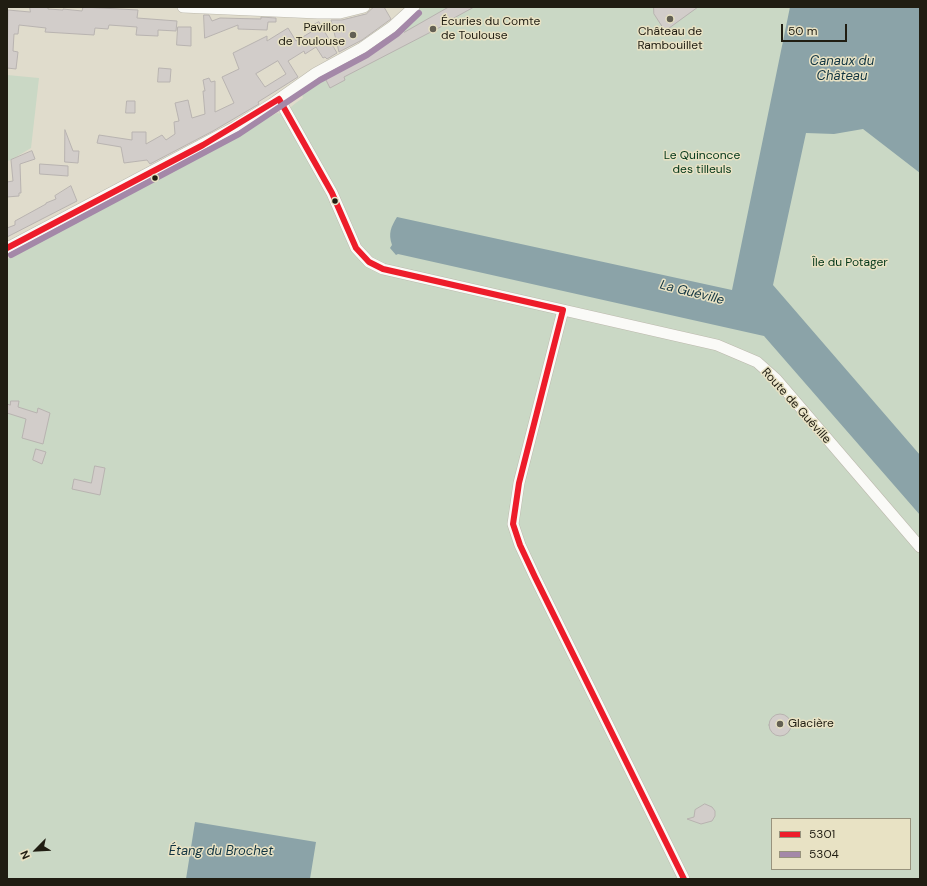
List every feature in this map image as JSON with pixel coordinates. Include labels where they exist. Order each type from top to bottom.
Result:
[{"type":"street","points":[[183,7],[340,13],[364,7]]},
{"type":"street","points":[[7,248],[203,145],[279,99],[316,74],[362,48],[392,27],[414,7]]},
{"type":"street","name":"Route de Guéville","points":[[279,99],[332,193],[356,248],[369,262],[382,269],[717,345],[757,362],[776,379],[920,547]]},
{"type":"street","points":[[563,310],[519,483],[513,524],[520,545],[535,577],[684,879]]},
{"type":"green space","points":[[420,7],[920,7],[920,879],[7,879],[7,259],[277,113],[282,114],[303,98],[301,91],[315,79],[395,38],[391,32]]},
{"type":"green space","points":[[7,75],[39,78],[31,148],[7,161]]},
{"type":"water","name":"Canaux du Château","points":[[790,7],[920,7],[920,173],[863,129],[834,134],[806,133],[773,285],[920,455],[920,515],[764,336],[398,254],[396,255],[390,248],[392,245],[390,237],[391,230],[397,217],[732,290]]},
{"type":"water","name":"Étang du Brochet","points":[[195,822],[316,842],[310,879],[186,879]]},
{"type":"building","points":[[30,7],[48,7],[48,9],[82,11],[83,7],[138,10],[137,18],[177,21],[176,31],[158,30],[158,36],[136,35],[137,27],[109,25],[108,29],[95,28],[94,35],[45,32],[46,28],[19,25],[18,34],[14,34],[13,51],[18,52],[16,69],[7,68],[8,10],[30,12]]},
{"type":"building","points":[[374,7],[384,7],[391,19],[362,40],[339,52],[331,20],[342,20],[366,14]]},
{"type":"building","points":[[449,7],[474,7],[454,18],[454,20],[344,77],[345,80],[330,88],[324,76],[395,38],[393,35],[401,28],[404,32]]},
{"type":"building","name":"Château de Rambouillet","points":[[654,7],[698,7],[665,31],[654,14]]},
{"type":"building","points":[[204,15],[209,15],[212,21],[220,18],[261,19],[261,17],[276,18],[276,22],[268,22],[267,30],[238,29],[238,25],[205,38]]},
{"type":"building","points":[[319,22],[337,53],[327,59],[325,57],[323,58],[316,47],[305,54],[304,51],[288,61],[298,77],[258,102],[259,104],[213,131],[150,164],[147,160],[124,163],[121,147],[97,143],[99,135],[132,140],[132,132],[146,132],[146,144],[162,135],[166,140],[175,134],[174,122],[179,121],[175,103],[188,100],[192,118],[205,114],[203,91],[205,91],[203,80],[209,78],[211,82],[215,81],[215,112],[234,103],[222,77],[239,69],[233,53],[267,36],[267,41],[288,28],[296,41],[311,32],[308,28]],"holes":[[[278,61],[286,74],[265,87],[256,74]]]},
{"type":"building","points":[[178,27],[191,27],[191,46],[177,45]]},
{"type":"building","points":[[159,68],[171,69],[170,82],[158,82]]},
{"type":"building","points":[[127,101],[135,101],[135,113],[126,113]]},
{"type":"building","points":[[65,130],[73,151],[79,151],[78,163],[65,162]]},
{"type":"building","points":[[32,151],[35,159],[20,164],[21,193],[19,193],[19,196],[7,197],[7,182],[13,181],[11,160]]},
{"type":"building","points":[[40,164],[68,166],[68,176],[40,174]]},
{"type":"building","points":[[71,186],[77,201],[7,237],[7,228],[15,225],[15,221],[46,203],[56,199],[55,196]]},
{"type":"building","points":[[11,401],[19,401],[18,407],[37,413],[38,408],[50,413],[43,444],[22,438],[26,419],[7,413],[7,404],[10,405]]},
{"type":"building","points":[[36,449],[46,452],[42,464],[33,460]]},
{"type":"building","points":[[95,466],[105,468],[100,495],[72,489],[74,479],[91,483]]},
{"type":"building","name":"Glacière","points":[[780,714],[788,717],[791,725],[788,733],[780,736],[772,733],[769,725],[772,717]]},
{"type":"building","points":[[705,804],[712,807],[715,811],[715,816],[712,821],[701,824],[687,819],[694,817],[695,810]]},
{"type":"transit line","name":"5304","points":[[11,255],[239,134],[320,80],[367,55],[397,34],[419,13]]},
{"type":"transit line","name":"5301","points":[[279,99],[332,193],[356,248],[369,262],[383,269],[563,310]]},
{"type":"transit line","name":"5301","points":[[7,248],[203,145],[279,99]]},
{"type":"transit line","name":"5301","points":[[563,310],[519,483],[513,524],[520,545],[535,577],[684,879]]},
{"type":"place","name":"Château de Rambouillet","points":[[670,19]]},
{"type":"place","name":"Écuries du Comte de Toulouse","points":[[433,29]]},
{"type":"place","name":"Pavillon de Toulouse","points":[[353,35]]},
{"type":"place","name":"Glacière","points":[[780,724]]},
{"type":"park label","name":"Le Quinconce des tilleuls","points":[[702,163]]},
{"type":"park label","name":"Île du Potager","points":[[850,263]]},
{"type":"water label","name":"La Guéville","points":[[692,293]]}]
